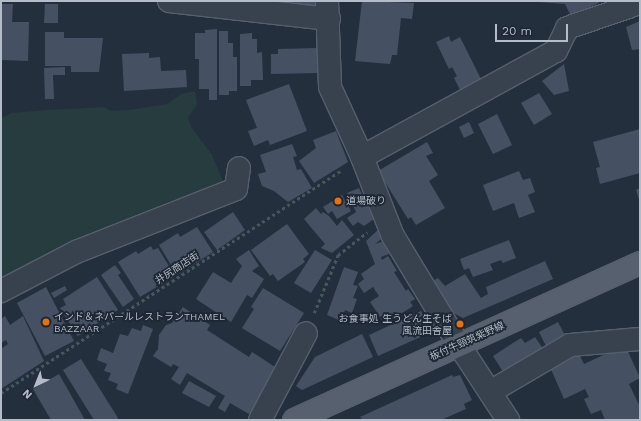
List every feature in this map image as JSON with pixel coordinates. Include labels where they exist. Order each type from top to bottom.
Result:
[{"type":"main road","name":"板付牛頸筑紫野線","points":[[294,420],[640,263]]},
{"type":"street","points":[[169,1],[328,10],[330,87],[362,157],[392,236],[459,345],[508,420]]},
{"type":"street","points":[[362,157],[556,50],[567,28],[640,3]]},
{"type":"street","points":[[1,292],[76,252],[236,189],[239,168]]},
{"type":"street","points":[[260,420],[306,333]]},
{"type":"street","points":[[490,392],[570,345],[640,339]]},
{"type":"path","name":"井尻商店街","points":[[1,393],[362,157]]},
{"type":"path","points":[[306,333],[338,255],[386,218]]},
{"type":"green space","points":[[195,91],[197,104],[188,118],[192,128],[212,155],[223,181],[217,191],[173,200],[1,282],[1,118],[12,113],[46,110],[104,107],[111,111],[129,110],[167,104],[181,94]]},
{"type":"building","points":[[278,1],[317,1],[318,10],[279,9]]},
{"type":"building","points":[[362,1],[414,3],[412,19],[401,18],[397,55],[392,55],[390,64],[355,61]]},
{"type":"building","points":[[524,1],[598,1],[599,3],[571,16],[565,4]]},
{"type":"building","points":[[1,4],[13,4],[12,22],[29,22],[28,61],[1,60]]},
{"type":"building","points":[[45,4],[58,4],[58,23],[44,23]]},
{"type":"building","points":[[640,21],[640,49],[632,50],[626,27]]},
{"type":"building","points":[[217,29],[217,100],[209,100],[209,89],[199,89],[199,59],[195,59],[195,33],[205,33],[205,30]]},
{"type":"building","points":[[219,31],[228,31],[228,43],[233,43],[233,57],[237,57],[237,91],[229,91],[229,95],[219,95]]},
{"type":"building","points":[[45,32],[64,32],[64,38],[103,38],[99,72],[71,72],[71,66],[45,66]]},
{"type":"building","points":[[252,33],[252,39],[257,39],[257,53],[262,52],[263,80],[251,80],[251,86],[240,86],[240,34]]},
{"type":"building","points":[[449,36],[451,42],[460,37],[484,85],[463,96],[454,78],[457,76],[452,67],[449,69],[436,42]]},
{"type":"building","points":[[317,48],[318,73],[271,74],[271,54],[278,54],[278,49]]},
{"type":"building","points":[[149,53],[149,58],[160,57],[161,71],[186,70],[187,87],[124,91],[122,54]]},
{"type":"building","points":[[564,64],[569,91],[554,95],[542,81]]},
{"type":"building","points":[[65,67],[65,75],[53,75],[54,99],[45,99],[44,68]]},
{"type":"building","points":[[289,84],[307,131],[270,145],[268,140],[254,146],[248,131],[257,128],[246,100]]},
{"type":"building","points":[[539,93],[552,114],[534,125],[521,103]]},
{"type":"building","points":[[497,114],[512,145],[493,154],[478,124]]},
{"type":"building","points":[[469,122],[474,133],[464,138],[459,127]]},
{"type":"building","points":[[640,129],[640,173],[600,184],[596,168],[600,167],[593,142]]},
{"type":"building","points":[[336,131],[348,162],[314,183],[299,161],[316,148],[313,140]]},
{"type":"building","points":[[427,142],[433,153],[426,156],[438,175],[429,181],[445,208],[416,225],[411,217],[408,219],[378,171]]},
{"type":"building","points":[[292,144],[297,156],[293,157],[297,170],[301,169],[312,188],[288,202],[274,191],[262,186],[258,174],[266,172],[260,155]]},
{"type":"building","points":[[519,171],[523,180],[530,178],[535,192],[528,195],[535,212],[519,218],[514,203],[493,211],[483,185]]},
{"type":"building","points":[[359,188],[374,219],[364,226],[358,222],[353,226],[347,218],[356,212],[347,193]]},
{"type":"building","points":[[640,188],[640,203],[636,190]]},
{"type":"building","points":[[342,195],[351,211],[337,219],[332,211],[328,214],[323,207]]},
{"type":"building","points":[[316,208],[321,214],[323,212],[329,216],[337,226],[342,220],[354,235],[332,253],[321,248],[325,244],[304,219]]},
{"type":"building","points":[[233,212],[245,230],[217,250],[204,232]]},
{"type":"building","points":[[287,224],[309,254],[303,259],[305,262],[278,281],[273,274],[270,276],[251,250]]},
{"type":"building","points":[[197,227],[213,252],[177,275],[159,245],[178,233],[180,237]]},
{"type":"building","points":[[379,229],[384,237],[375,244],[384,241],[389,254],[381,257],[382,260],[388,256],[397,271],[394,272],[406,291],[408,289],[415,299],[410,302],[413,306],[385,324],[370,302],[379,296],[373,287],[364,293],[358,284],[364,279],[361,274],[375,264],[366,241]]},
{"type":"building","points":[[509,240],[516,258],[503,263],[501,260],[490,264],[493,270],[473,277],[469,268],[464,270],[460,259]]},
{"type":"building","points":[[151,246],[153,250],[158,248],[175,276],[140,297],[118,262],[136,251],[138,254]]},
{"type":"building","points":[[249,250],[259,266],[252,271],[264,279],[252,298],[247,295],[231,322],[196,299],[213,272],[231,283],[242,266],[236,259]]},
{"type":"building","points":[[315,250],[332,260],[311,293],[294,283]]},
{"type":"building","points":[[545,261],[553,279],[463,318],[447,310],[430,283],[438,278],[445,286],[465,274],[481,298],[488,294],[486,287]]},
{"type":"building","points":[[115,265],[121,273],[118,275],[134,299],[123,307],[101,275]]},
{"type":"building","points":[[344,267],[358,272],[353,285],[358,286],[353,298],[357,299],[352,313],[345,310],[341,321],[327,315]]},
{"type":"building","points":[[97,277],[118,310],[78,336],[60,308],[66,305],[63,299]]},
{"type":"building","points":[[65,286],[67,290],[54,298],[51,293]]},
{"type":"building","name":"インド＆ネパールレストランTHAMEL BAZZAAR","points":[[46,287],[74,341],[45,356],[17,303]]},
{"type":"building","points":[[263,288],[304,313],[280,351],[242,328],[254,309],[251,307]]},
{"type":"building","points":[[183,307],[210,325],[207,330],[249,357],[252,352],[275,367],[272,371],[277,374],[261,404],[255,405],[249,414],[230,403],[225,412],[218,408],[225,396],[187,373],[180,385],[171,379],[179,367],[173,364],[171,367],[153,356],[158,349],[159,335],[166,325],[172,323]]},
{"type":"building","points":[[421,311],[428,325],[425,335],[378,356],[369,335]]},
{"type":"building","points":[[5,316],[10,325],[23,316],[44,361],[1,389],[1,349],[8,344],[6,340],[1,343],[1,319]]},
{"type":"building","points":[[558,322],[567,339],[547,348],[539,332]]},
{"type":"building","points":[[143,325],[153,329],[128,394],[116,389],[118,384],[108,380],[111,373],[104,371],[107,364],[97,360],[101,348],[113,353],[120,334],[128,336],[132,328],[141,331]]},
{"type":"building","points":[[362,334],[373,357],[302,390],[296,386],[315,357]]},
{"type":"building","points":[[535,337],[544,350],[505,375],[493,356],[521,338],[525,343]]},
{"type":"building","points":[[625,345],[640,378],[629,384],[640,407],[640,420],[605,420],[601,410],[591,414],[584,399],[589,397],[585,389],[564,399],[550,367],[579,354],[584,364]]},
{"type":"building","points":[[81,359],[118,418],[117,420],[94,420],[63,370]]},
{"type":"building","points":[[59,374],[85,420],[51,420],[33,389]]},
{"type":"building","points":[[452,375],[453,377],[460,375],[472,400],[464,404],[466,409],[441,420],[363,420],[360,417]]},
{"type":"building","points":[[189,381],[216,396],[209,407],[182,393]]},
{"type":"place","name":"道場破り","points":[[338,201]]},
{"type":"place","name":"インド＆ネパールレストランTHAMEL BAZZAAR","points":[[46,322]]},
{"type":"place","name":"お食事処 生うどん生そば 風流田舎屋","points":[[460,324]]}]
